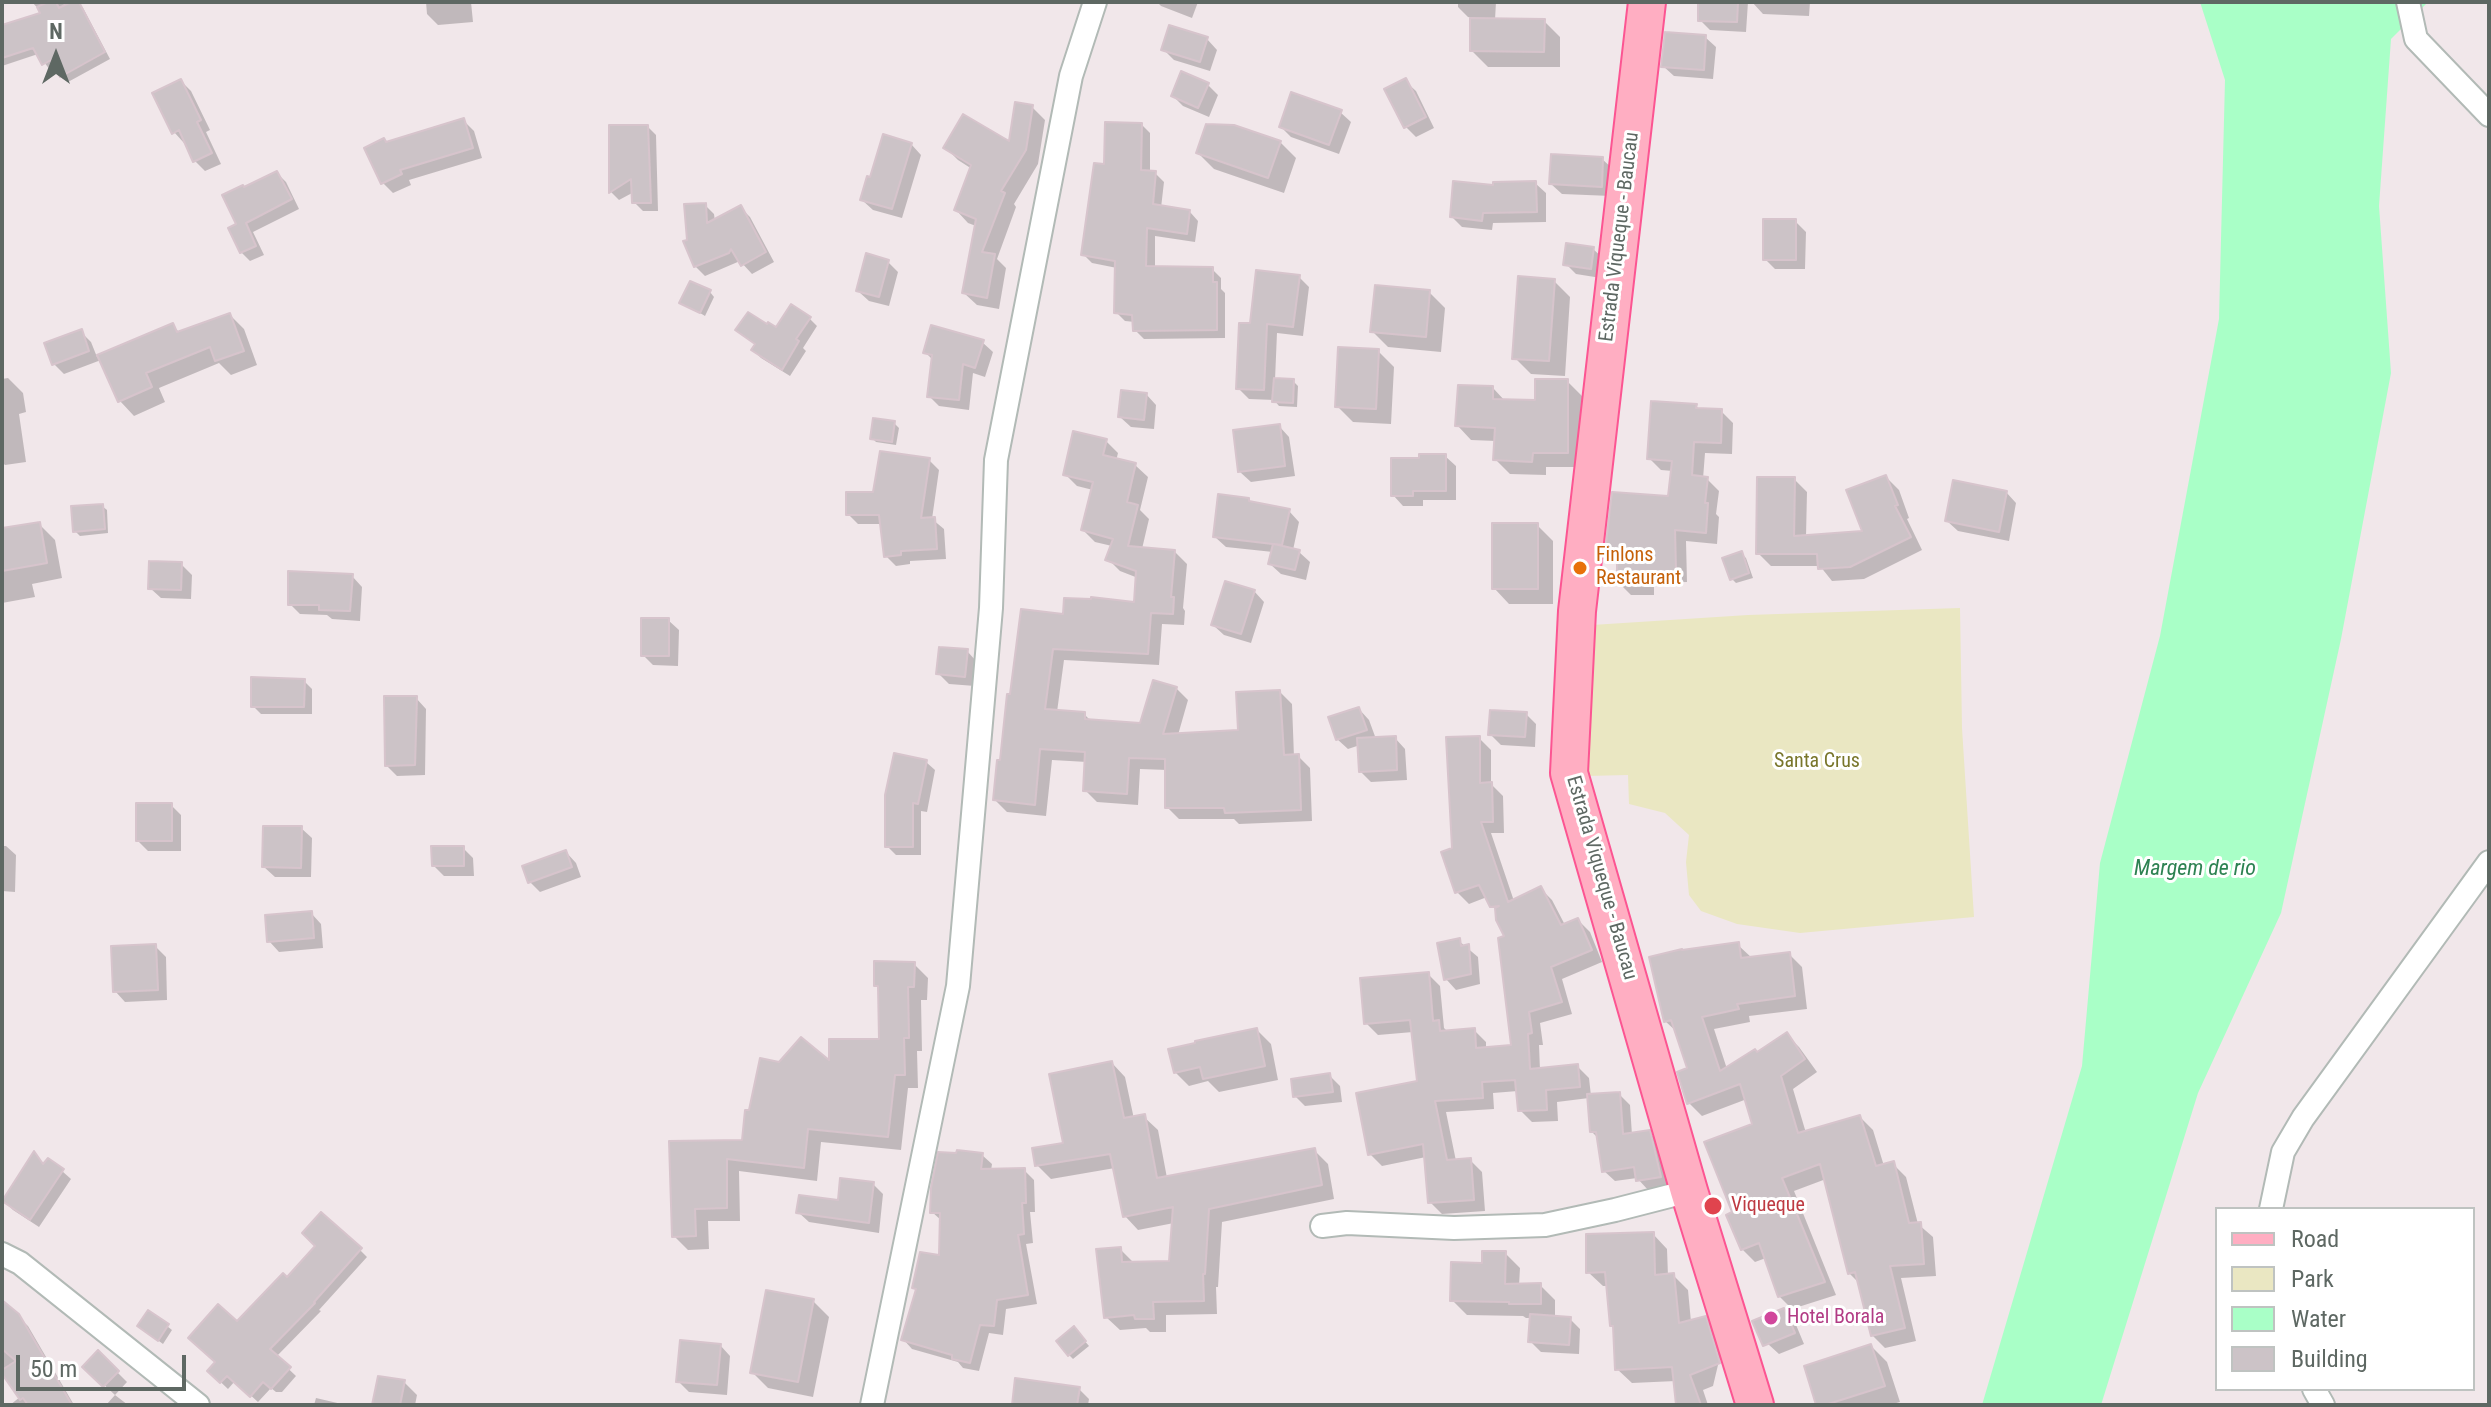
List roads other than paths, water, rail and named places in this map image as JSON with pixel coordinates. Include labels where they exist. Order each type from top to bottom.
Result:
[{"type":"main road","name":"Estrada Viqueque - Baucau","points":[[1647,2],[1577,611],[1569,773],[1689,1191],[1755,1405]]},
{"type":"street","points":[[872,1405],[958,986],[991,608],[996,460],[1071,76],[1095,2]]},
{"type":"street","points":[[2408,2],[2416,39],[2489,115]]},
{"type":"street","points":[[2271,1207],[2283,1152],[2303,1118],[2489,862]]},
{"type":"street","points":[[1322,1226],[1347,1223],[1454,1228],[1545,1225],[1689,1191]]},
{"type":"street","points":[[2,1254],[20,1263],[198,1405]]},
{"type":"water","name":"Margem de rio","points":[[2200,2],[2428,2],[2391,39],[2379,206],[2391,373],[2341,639],[2281,913],[2198,1093],[2101,1405],[1982,1405],[2082,1066],[2100,863],[2160,636],[2219,319],[2225,80]]},
{"type":"place","name":"Finlons Restaurant","points":[[1580,568]]},
{"type":"place","name":"Viqueque","points":[[1713,1206]]},
{"type":"place","name":"Hotel Borala","points":[[1771,1318]]},
{"type":"park label","name":"Santa Crus","points":[[1817,762]]}]
